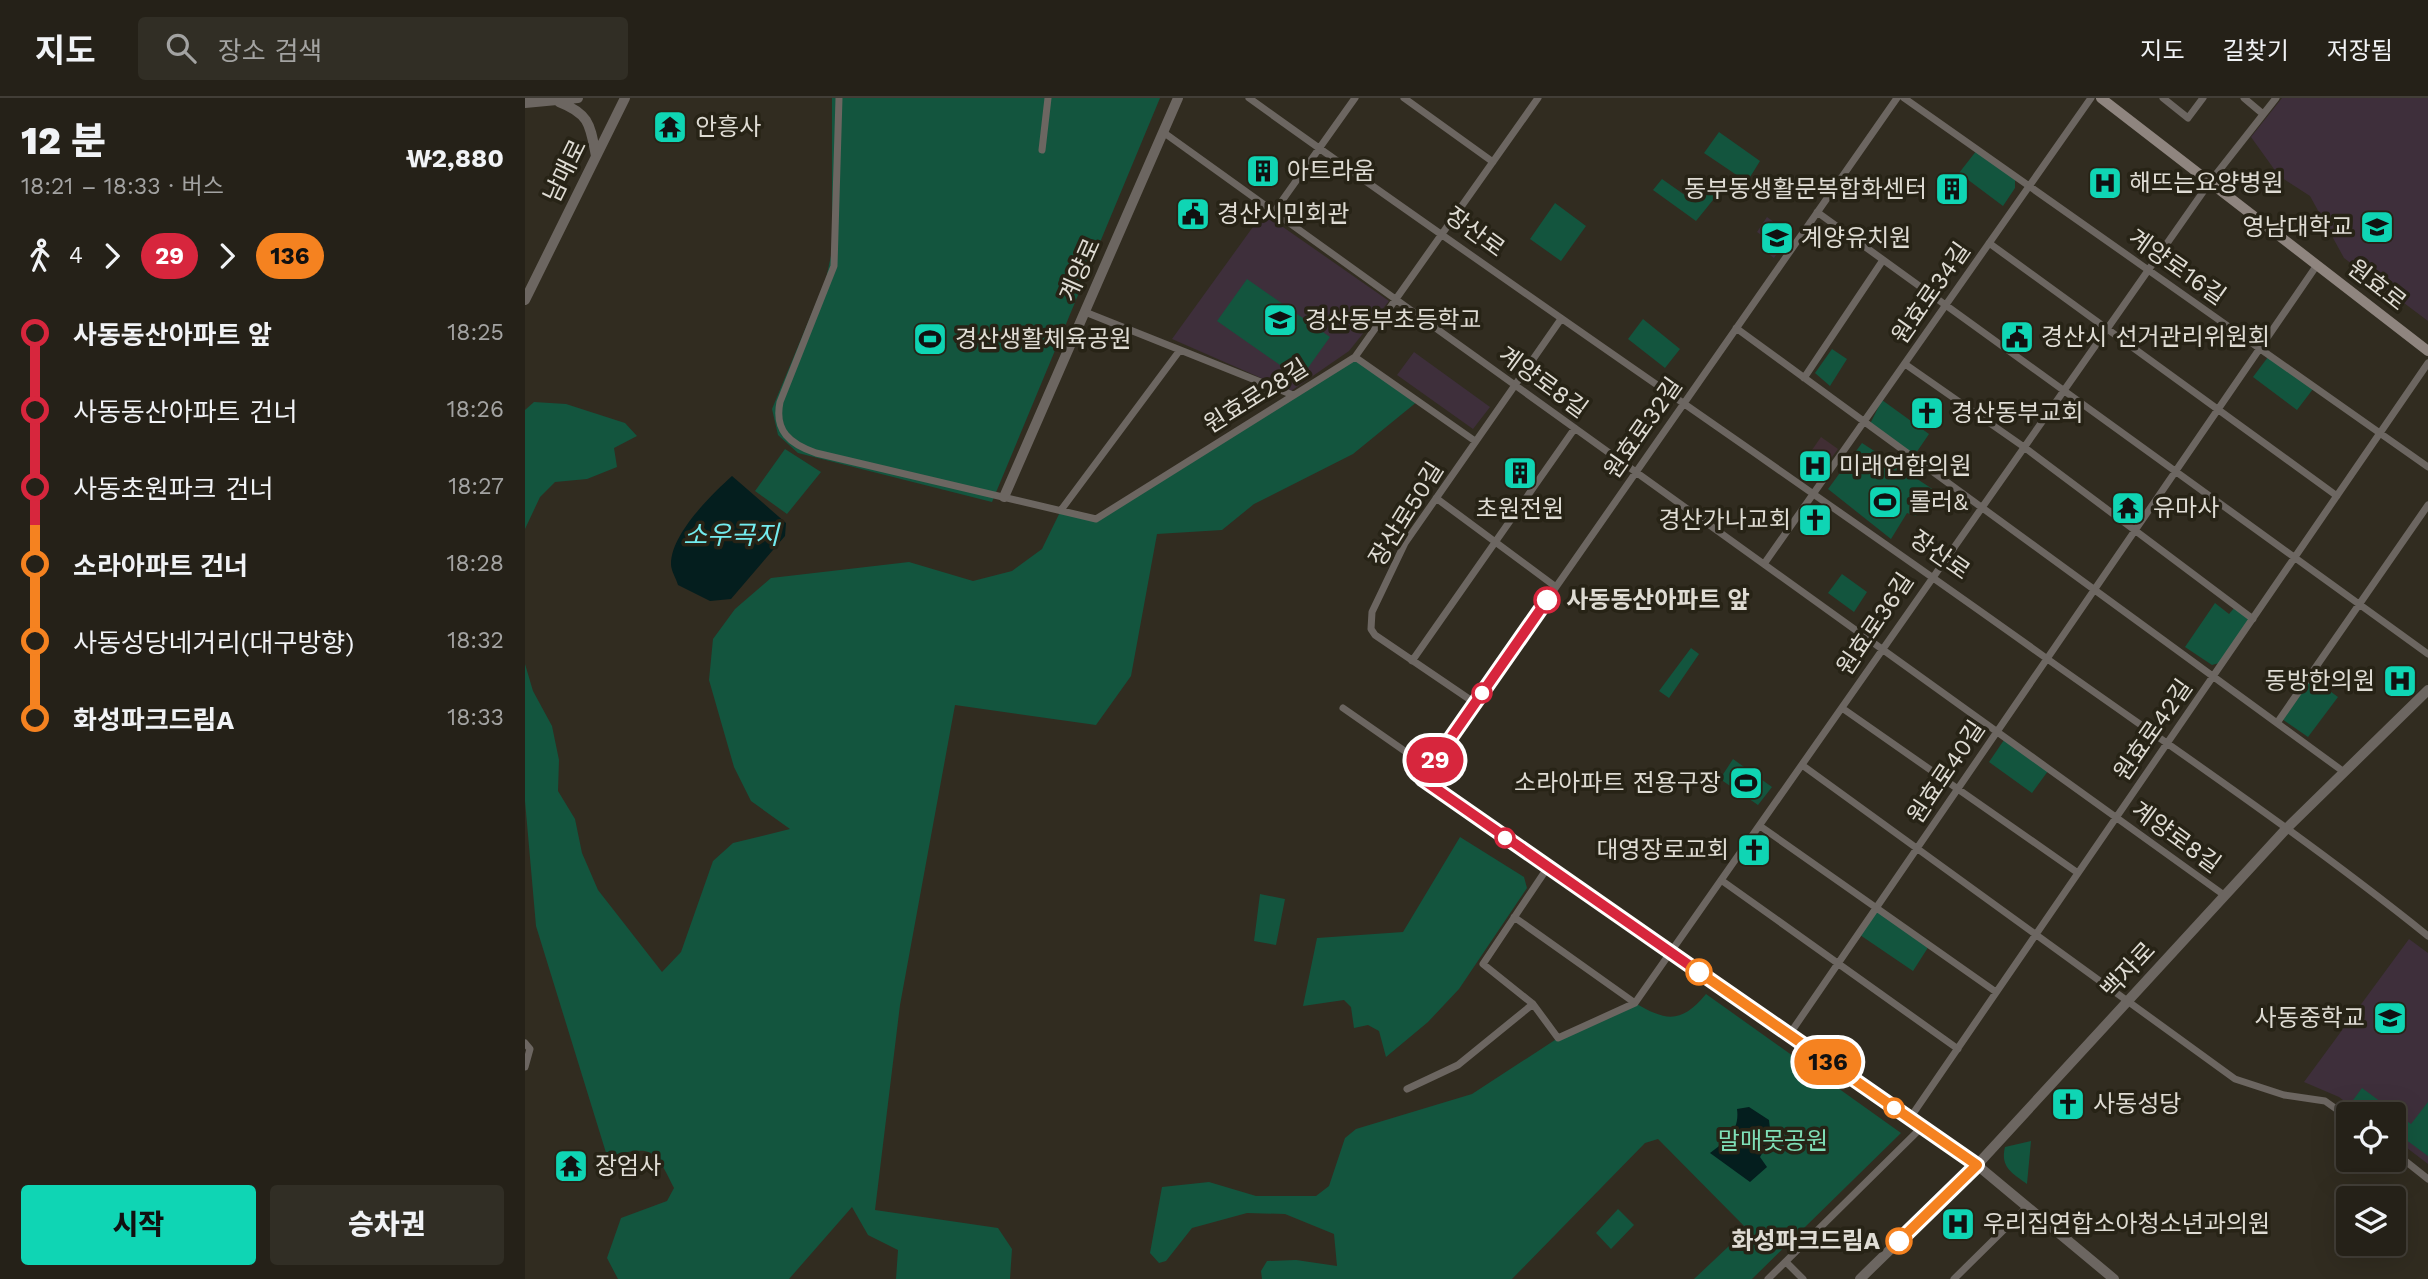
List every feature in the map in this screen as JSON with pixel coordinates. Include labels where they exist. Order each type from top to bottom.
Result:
[{"type":"main road","name":"원효로","points":[[2101,98],[2428,351]]},
{"type":"street","points":[[525,103],[559,102],[578,98]]},
{"type":"street","name":"남매로","points":[[525,300],[625,98]]},
{"type":"street","name":"원효로28길","points":[[839,98],[834,266],[780,402],[780,428],[791,442],[815,453],[1096,519],[1355,357],[1538,98]]},
{"type":"street","points":[[1042,150],[1048,98]]},
{"type":"street","name":"계양로","points":[[1004,496],[1178,98]]},
{"type":"street","name":"장산로","points":[[1249,98],[1560,319],[1932,575],[2286,829],[2428,936]]},
{"type":"street","points":[[1275,212],[1355,98]]},
{"type":"street","points":[[1404,98],[1493,162]]},
{"type":"street","name":"원효로32길","points":[[1422,779],[1897,98]]},
{"type":"street","name":"계양로16길","points":[[1904,98],[2428,467]]},
{"type":"street","name":"원효로34길","points":[[1815,493],[2091,98]]},
{"type":"street","points":[[2162,98],[2188,118],[2203,98]]},
{"type":"street","points":[[2243,98],[2263,114]]},
{"type":"street","name":"원효로36길","points":[[1635,1003],[1932,575],[1982,508],[2210,182],[2276,98]]},
{"type":"street","points":[[559,102],[576,108],[589,122],[596,156]]},
{"type":"street","name":"계양로8길","points":[[1163,132],[2224,895]]},
{"type":"street","points":[[1817,212],[2428,654]]},
{"type":"street","name":"원효로34길","points":[[1990,243],[2107,328]]},
{"type":"street","points":[[1804,378],[1883,260]]},
{"type":"street","name":"원효로40길","points":[[1789,1035],[2317,265]]},
{"type":"street","points":[[1084,312],[1293,395]]},
{"type":"street","name":"장산로50길","points":[[1475,703],[1375,635],[1370,621],[1405,542],[1560,319]]},
{"type":"street","points":[[1736,328],[2344,772]]},
{"type":"street","points":[[2107,328],[2337,496]]},
{"type":"street","points":[[1061,510],[1180,351]]},
{"type":"street","points":[[1355,357],[1475,441]]},
{"type":"street","name":"원효로42길","points":[[1910,1118],[2428,363]]},
{"type":"street","name":"원효로34길","points":[[1905,364],[2024,447]]},
{"type":"street","points":[[1412,661],[1575,428]]},
{"type":"street","points":[[2024,447],[2253,619]]},
{"type":"street","points":[[1764,564],[1815,493]]},
{"type":"street","points":[[1436,498],[1556,587]]},
{"type":"street","points":[[2277,723],[2428,505]]},
{"type":"street","name":"백자로","points":[[1860,1279],[1977,1165],[2286,829],[2428,690]]},
{"type":"street","points":[[1343,708],[1429,768]]},
{"type":"street","points":[[1842,708],[2078,873]]},
{"type":"street","points":[[1802,765],[2235,1079],[2284,1094],[2325,1101],[2336,1109]]},
{"type":"street","points":[[1422,779],[1977,1165],[2114,1279]]},
{"type":"street","points":[[1759,825],[1996,992]]},
{"type":"street","points":[[1548,867],[1483,964],[1533,1003],[1557,1038],[1635,1003]]},
{"type":"street","points":[[1721,880],[1958,1049]]},
{"type":"street","points":[[1514,917],[1635,1003]]},
{"type":"street","points":[[1407,1089],[1458,1065],[1533,1003]]},
{"type":"street","points":[[525,1044],[530,1049],[525,1067]]},
{"type":"street","points":[[1768,1279],[1922,1127]]},
{"type":"street","points":[[2406,1162],[2428,1179]]},
{"type":"street","points":[[1954,1279],[2027,1207]]},
{"type":"street","points":[[1787,1263],[1803,1279]]},
{"type":"shaded area","name":"영남대학교","points":[[2282,98],[2428,98],[2428,321],[2344,258],[2310,196],[2279,176],[2251,137]]},
{"type":"shaded area","name":"경산동부초등학교","points":[[1263,213],[1389,301],[1349,351],[1291,391],[1172,339]]},
{"type":"shaded area","name":"계양유치원","points":[[1767,217],[1790,234],[1774,258],[1766,252],[1772,242],[1757,232]]},
{"type":"shaded area","points":[[1414,352],[1490,407],[1473,429],[1397,375]]},
{"type":"shaded area","points":[[1821,437],[1838,449],[1821,472],[1805,460]]},
{"type":"shaded area","name":"사동중학교","points":[[2409,939],[2428,953],[2428,1164],[2406,1147],[2406,1102],[2346,1102],[2304,1082]]},
{"type":"green space","name":"경산생활체육공원","points":[[832,98],[1160,98],[992,502],[798,453],[778,435],[772,409],[826,279],[832,251]]},
{"type":"green space","points":[[1719,132],[1760,161],[1747,182],[1704,153]]},
{"type":"green space","points":[[1977,150],[2015,180],[2015,188],[2003,206],[1959,173]]},
{"type":"green space","points":[[1662,179],[1689,198],[1701,183],[1717,195],[1696,221],[1653,190]]},
{"type":"green space","points":[[1555,203],[1586,226],[1561,261],[1530,239]]},
{"type":"green space","points":[[1247,279],[1330,337],[1300,379],[1217,321]]},
{"type":"green space","points":[[1643,319],[1680,349],[1665,368],[1628,339]]},
{"type":"green space","points":[[1832,349],[1847,359],[1830,386],[1815,373]]},
{"type":"green space","points":[[1355,357],[1418,401],[1353,454],[1254,504],[1222,530],[1157,534],[1131,676],[1096,725],[955,705],[900,1005],[875,1210],[998,1228],[1012,1249],[1010,1279],[896,1279],[898,1250],[868,1235],[852,1207],[789,1279],[618,1279],[607,1258],[621,1218],[667,1201],[674,1188],[661,1164],[650,1152],[634,1151],[607,1156],[536,926],[525,801],[525,664],[533,691],[552,726],[559,760],[558,791],[575,819],[582,853],[598,890],[662,972],[681,952],[713,861],[733,843],[790,829],[751,801],[734,767],[709,680],[713,639],[735,609],[771,578],[909,562],[973,581],[1012,571],[1042,549],[1061,510],[1097,519]]},
{"type":"green space","points":[[2268,357],[2313,389],[2297,410],[2253,377]]},
{"type":"green space","points":[[1882,400],[1929,434],[1914,456],[1870,424]]},
{"type":"green space","points":[[534,402],[566,404],[625,423],[637,436],[614,448],[617,467],[587,479],[555,482],[540,497],[525,529],[525,410]]},
{"type":"green space","name":"롤러&","points":[[1862,443],[1934,490],[1916,516],[1907,513],[1891,539],[1828,489]]},
{"type":"green space","points":[[785,449],[821,472],[787,514],[755,491]]},
{"type":"green space","points":[[1842,574],[1867,592],[1854,612],[1828,593]]},
{"type":"green space","points":[[2215,603],[2229,614],[2235,607],[2251,620],[2219,663],[2212,665],[2185,647]]},
{"type":"green space","points":[[1691,648],[1699,654],[1669,698],[1659,691]]},
{"type":"green space","points":[[2312,678],[2338,697],[2308,737],[2282,719]]},
{"type":"green space","points":[[2004,740],[2048,771],[2032,793],[1989,762]]},
{"type":"green space","name":"소라아파트 전용구장","points":[[1733,759],[1772,787],[1758,805],[1720,779]]},
{"type":"green space","points":[[1460,837],[1524,877],[1527,888],[1459,989],[1428,1022],[1386,1057],[1379,1031],[1368,1025],[1354,1028],[1351,1007],[1344,1000],[1303,1006],[1317,938],[1403,932]]},
{"type":"green space","points":[[1260,894],[1285,899],[1276,945],[1254,941]]},
{"type":"green space","points":[[1877,910],[1929,946],[1913,971],[1860,935]]},
{"type":"green space","name":"말매못공원","points":[[1706,994],[1901,1133],[1752,1279],[1694,1279],[1747,1229],[1658,1139],[1645,1143],[1512,1279],[1262,1279],[1261,1271],[1267,1261],[1296,1260],[1337,1266],[1334,1234],[1285,1214],[1247,1213],[1192,1228],[1166,1261],[1159,1263],[1150,1253],[1162,1187],[1209,1182],[1256,1196],[1316,1196],[1329,1186],[1345,1138],[1356,1129],[1472,1094],[1558,1038],[1635,1003],[1656,1014],[1681,1015]]},
{"type":"green space","points":[[2362,1088],[2381,1102],[2356,1102],[2353,1100]]},
{"type":"green space","points":[[2428,1102],[2428,1156],[2406,1140],[2406,1120],[2411,1124]]},
{"type":"green space","points":[[2031,1141],[2027,1184],[2009,1169],[2004,1154],[2005,1147]]},
{"type":"green space","points":[[1618,1209],[1634,1225],[1611,1249],[1596,1233]]},
{"type":"water","name":"소우곡지","points":[[732,476],[786,523],[785,536],[731,599],[710,601],[678,585],[671,567],[673,552],[694,516]]},
{"type":"water","points":[[1749,1107],[1769,1120],[1771,1137],[1760,1157],[1767,1167],[1750,1182],[1710,1153],[1726,1140],[1734,1129],[1737,1109]]},
{"type":"bus line","name":"29","points":[[1547,600],[1422,779],[1699,972]]},
{"type":"bus line","name":"136","points":[[1699,972],[1977,1165],[1899,1241]]},
{"type":"place","name":"안흥사","points":[[670,127]]},
{"type":"place","name":"아트라움","points":[[1263,171]]},
{"type":"place","name":"해뜨는요양병원","points":[[2105,183]]},
{"type":"place","name":"동부동생활문복합화센터","points":[[1952,189]]},
{"type":"place","name":"경산시민회관","points":[[1193,214]]},
{"type":"place","name":"영남대학교","points":[[2377,227]]},
{"type":"place","name":"계양유치원","points":[[1777,238]]},
{"type":"place","name":"경산동부초등학교","points":[[1280,320]]},
{"type":"place","name":"경산시 선거관리위원회","points":[[2017,337]]},
{"type":"place","name":"경산생활체육공원","points":[[930,339]]},
{"type":"place","name":"경산동부교회","points":[[1927,413]]},
{"type":"place","name":"미래연합의원","points":[[1815,466]]},
{"type":"place","name":"초원전원","points":[[1520,473]]},
{"type":"place","name":"롤러&","points":[[1885,502]]},
{"type":"place","name":"유마사","points":[[2128,508]]},
{"type":"place","name":"경산가나교회","points":[[1815,520]]},
{"type":"place","name":"사동동산아파트 앞","points":[[1547,600]]},
{"type":"place","name":"동방한의원","points":[[2400,681]]},
{"type":"place","name":"소라아파트 전용구장","points":[[1746,783]]},
{"type":"place","name":"대영장로교회","points":[[1754,850]]},
{"type":"place","name":"사동중학교","points":[[2390,1018]]},
{"type":"place","name":"사동성당","points":[[2068,1104]]},
{"type":"place","name":"장엄사","points":[[571,1166]]},
{"type":"place","name":"우리집연합소아청소년과의원","points":[[1958,1224]]},
{"type":"place","name":"화성파크드림A","points":[[1899,1241]]}]
